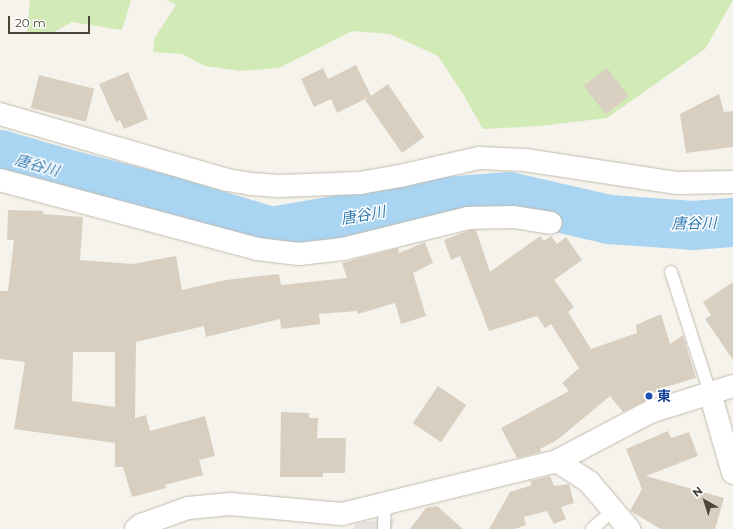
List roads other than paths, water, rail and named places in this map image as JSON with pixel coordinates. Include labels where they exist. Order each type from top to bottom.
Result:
[{"type":"street","points":[[0,114],[227,180],[251,184],[279,186],[360,183],[400,176],[480,158],[525,160],[677,183],[733,182]]},
{"type":"street","points":[[0,180],[257,249],[299,254],[343,249],[468,218],[514,217],[551,222]]},
{"type":"street","points":[[136,529],[141,525],[188,508],[230,504],[342,514],[385,504],[557,461],[650,412],[733,386]]},
{"type":"street","points":[[710,393],[733,473]]},
{"type":"street","points":[[557,461],[588,482],[629,529]]},
{"type":"lane","points":[[671,272],[710,393]]},
{"type":"lane","points":[[384,529],[385,504]]},
{"type":"lane","points":[[592,529],[612,511]]},
{"type":"waterway","name":"唐谷川","points":[[0,154],[61,172],[169,200],[271,231],[445,201],[509,196],[609,219],[692,225],[733,222]]},
{"type":"place","name":"東","points":[[649,396]]}]
